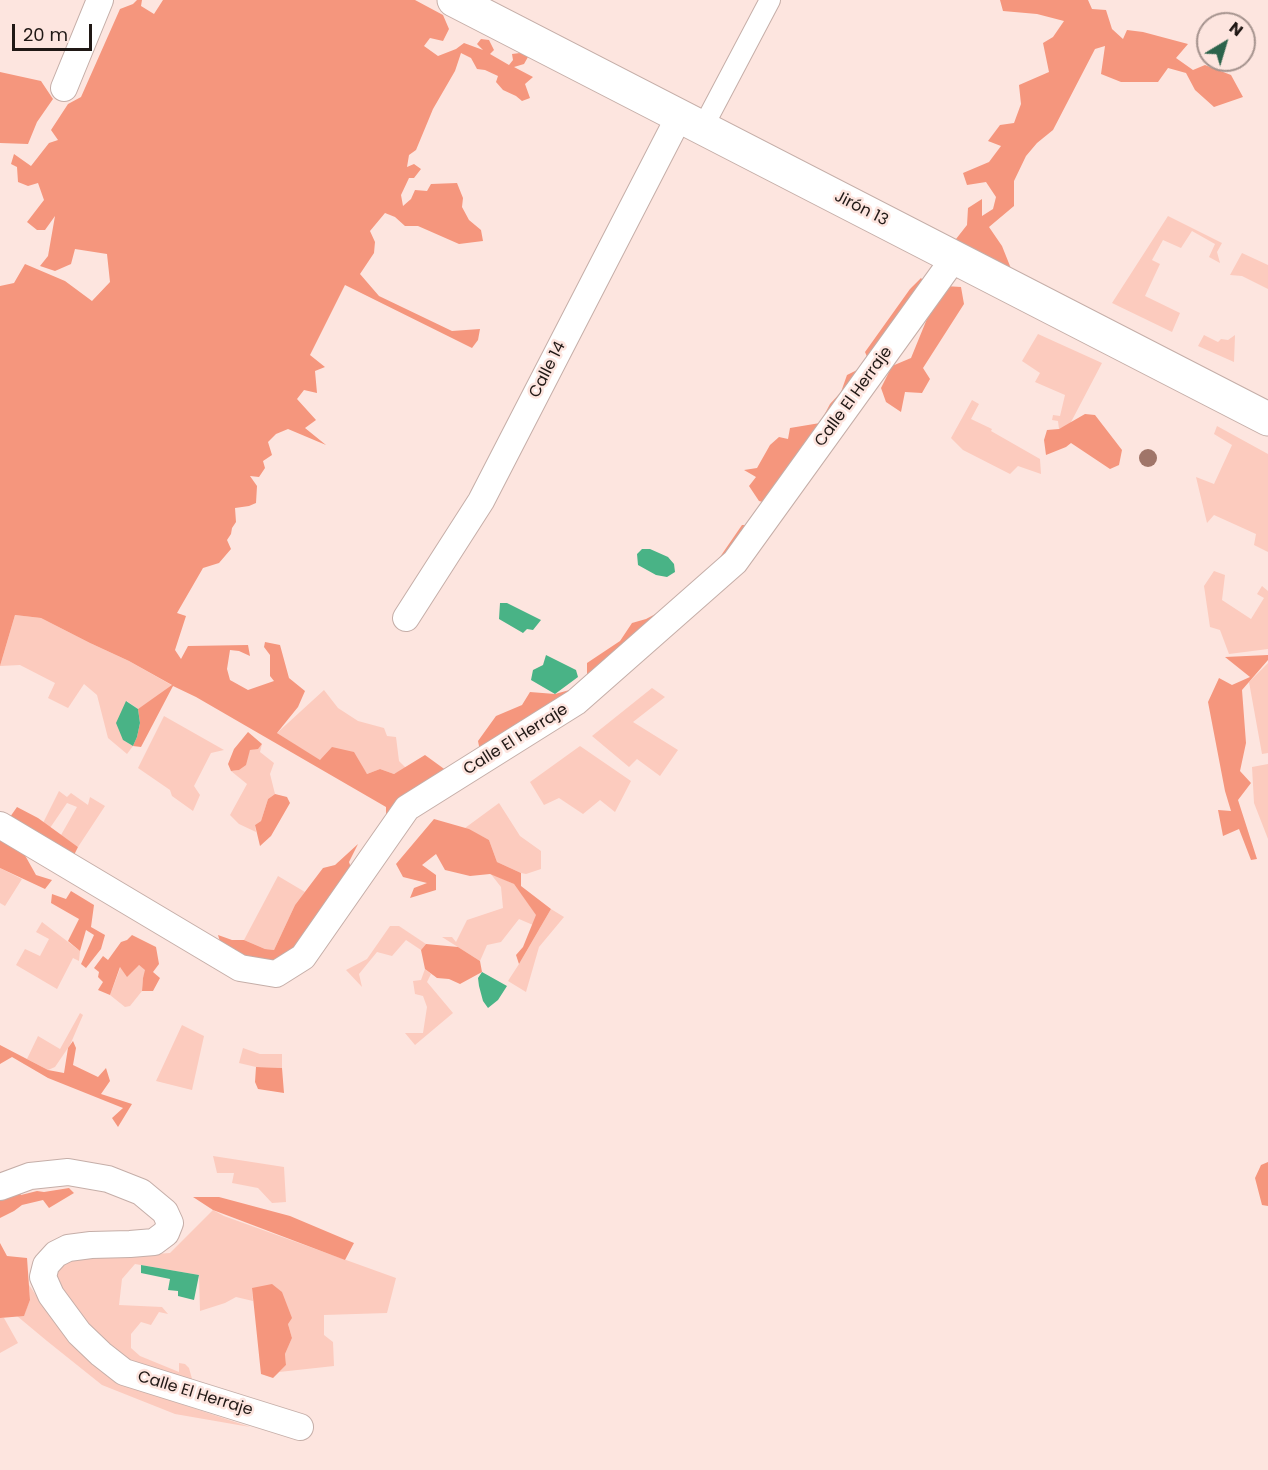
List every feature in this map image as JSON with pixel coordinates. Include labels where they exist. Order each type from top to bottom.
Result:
[{"type":"street","points":[[64,88],[100,0]]},
{"type":"street","name":"Jirón 13","points":[[454,0],[1268,419]]},
{"type":"street","points":[[691,121],[770,0]]},
{"type":"street","name":"Calle 14","points":[[406,618],[481,501],[691,121]]},
{"type":"street","name":"Calle El Herraje","points":[[0,825],[240,968],[276,974],[303,957],[407,808],[576,702],[735,562],[955,257]]},
{"type":"street","name":"Calle El Herraje","points":[[0,1187],[30,1176],[68,1172],[108,1179],[141,1192],[165,1212],[170,1223],[166,1233],[154,1242],[91,1245],[68,1248],[56,1254],[46,1264],[43,1277],[51,1295],[79,1333],[124,1372],[300,1427]]},
{"type":"shaded area","points":[[137,0],[142,0],[141,6],[154,14],[163,0],[415,0],[443,15],[449,29],[443,41],[430,38],[424,46],[438,56],[464,43],[483,50],[477,44],[481,39],[489,40],[494,50],[490,54],[509,65],[513,60],[512,54],[520,53],[528,57],[524,64],[514,67],[533,77],[525,84],[530,98],[522,101],[503,90],[496,82],[498,76],[477,69],[471,58],[461,53],[455,71],[433,109],[416,150],[409,155],[407,167],[414,164],[421,169],[414,178],[409,178],[401,195],[403,206],[411,199],[415,190],[427,191],[431,184],[457,183],[463,198],[462,207],[469,220],[481,230],[483,241],[459,244],[418,226],[405,226],[395,217],[385,213],[370,231],[375,242],[374,253],[360,274],[379,296],[452,331],[480,329],[478,340],[472,348],[345,285],[310,355],[325,367],[315,371],[317,393],[304,390],[297,399],[316,420],[305,428],[326,445],[288,429],[276,434],[268,442],[272,455],[263,461],[265,468],[259,477],[250,476],[257,486],[256,503],[235,508],[236,522],[227,540],[231,549],[219,563],[203,568],[177,613],[186,616],[175,650],[181,659],[188,646],[248,645],[250,656],[230,650],[227,669],[230,680],[248,690],[274,681],[270,676],[270,655],[264,647],[265,642],[280,645],[289,678],[305,691],[298,707],[277,733],[320,760],[332,747],[354,752],[367,774],[380,769],[394,774],[425,755],[447,771],[386,820],[386,807],[173,686],[141,747],[133,746],[140,723],[138,709],[172,685],[41,618],[15,615],[0,666],[0,286],[14,283],[25,264],[65,281],[92,301],[110,282],[107,254],[75,249],[71,264],[55,271],[40,266],[48,256],[55,216],[45,230],[37,230],[27,222],[44,200],[38,183],[28,186],[18,182],[17,167],[11,164],[14,154],[31,166],[49,143],[58,140],[51,130],[68,104],[81,97],[120,9]]},
{"type":"shaded area","points":[[1000,0],[1088,0],[1092,9],[1106,10],[1112,29],[1123,39],[1127,30],[1188,44],[1176,58],[1193,70],[1196,69],[1196,72],[1223,72],[1231,75],[1243,97],[1214,107],[1195,90],[1186,73],[1168,68],[1158,82],[1121,82],[1101,74],[1105,46],[1095,49],[1053,130],[1026,156],[1014,181],[1014,206],[989,227],[1002,246],[1012,271],[974,253],[956,239],[967,225],[968,208],[982,199],[982,216],[993,209],[996,197],[986,182],[967,185],[963,173],[989,162],[1001,146],[988,141],[1000,125],[1014,123],[1021,104],[1019,85],[1049,72],[1043,43],[1053,37],[1064,21],[1037,14],[1003,11]]},
{"type":"shaded area","points":[[0,72],[41,81],[53,99],[37,122],[28,144],[0,143]]},
{"type":"shaded area","points":[[1168,216],[1222,243],[1217,252],[1220,263],[1209,257],[1215,244],[1192,231],[1181,248],[1163,240],[1152,260],[1160,264],[1145,296],[1180,313],[1172,332],[1112,303]]},
{"type":"shaded area","points":[[1242,253],[1268,265],[1268,289],[1242,276],[1230,275]]},
{"type":"shaded area","points":[[921,278],[929,287],[770,504],[759,501],[749,486],[756,477],[744,470],[757,468],[770,445],[779,437],[788,439],[790,428],[820,423],[830,404],[841,392],[847,375],[861,368],[868,359],[865,352],[910,289]]},
{"type":"shaded area","points":[[945,286],[961,287],[964,304],[923,368],[930,379],[922,393],[905,392],[901,412],[886,402],[881,388],[892,366],[911,358],[931,309]]},
{"type":"shaded area","points":[[1038,334],[1102,363],[1070,424],[1059,429],[1058,421],[1052,420],[1053,415],[1060,416],[1065,395],[1035,382],[1040,373],[1022,361]]},
{"type":"shaded area","points":[[1204,335],[1218,342],[1221,339],[1228,340],[1235,335],[1234,362],[1198,346]]},
{"type":"shaded area","points":[[972,400],[979,404],[971,419],[992,429],[991,431],[1040,459],[1041,474],[1018,466],[1010,474],[963,450],[951,438]]},
{"type":"shaded area","points":[[1085,414],[1095,415],[1122,450],[1119,465],[1110,469],[1071,443],[1046,455],[1044,440],[1047,430],[1059,429]]},
{"type":"shaded area","points":[[1217,426],[1268,454],[1268,552],[1254,545],[1256,534],[1214,515],[1207,523],[1196,477],[1214,484],[1232,445],[1214,434]]},
{"type":"shaded area","points":[[742,525],[754,525],[729,558],[572,699],[480,751],[478,741],[496,716],[522,705],[530,692],[555,694],[573,689],[587,676],[587,663],[620,641],[632,623],[646,619],[667,608],[720,557]]},
{"type":"shaded area","points":[[642,549],[650,549],[668,557],[674,564],[675,572],[667,577],[656,575],[638,565],[637,554]]},
{"type":"shaded area","points":[[1214,571],[1225,575],[1222,600],[1251,619],[1264,598],[1257,594],[1262,586],[1268,591],[1268,649],[1229,654],[1220,630],[1210,627],[1204,586]]},
{"type":"shaded area","points":[[500,603],[507,603],[541,620],[533,630],[527,629],[523,633],[499,619]]},
{"type":"shaded area","points":[[15,615],[41,618],[129,661],[173,686],[138,709],[127,701],[123,740],[133,746],[127,754],[108,738],[97,695],[84,684],[68,708],[48,698],[55,683],[20,665],[0,666]]},
{"type":"shaded area","points":[[546,655],[576,670],[578,677],[555,694],[531,680],[533,670],[543,665]]},
{"type":"shaded area","points":[[1268,655],[1268,660],[1242,690],[1246,743],[1240,771],[1251,783],[1238,800],[1257,859],[1251,860],[1239,829],[1223,836],[1218,810],[1231,811],[1208,702],[1219,678],[1232,685],[1250,677],[1225,657]]},
{"type":"shaded area","points":[[1268,663],[1268,753],[1262,754],[1249,682]]},
{"type":"shaded area","points":[[652,688],[665,697],[633,722],[678,750],[660,776],[637,759],[629,767],[592,736]]},
{"type":"shaded area","points":[[324,690],[338,708],[358,721],[384,728],[387,736],[396,737],[399,761],[406,768],[394,774],[380,769],[367,774],[360,764],[320,761],[277,733]]},
{"type":"shaded area","points":[[126,701],[138,709],[140,723],[133,746],[123,740],[116,723]]},
{"type":"shaded area","points":[[164,716],[224,750],[211,753],[194,786],[200,795],[193,811],[172,796],[170,790],[138,768]]},
{"type":"shaded area","points":[[248,732],[262,744],[258,749],[250,750],[246,765],[239,770],[231,771],[228,764],[234,749]]},
{"type":"shaded area","points":[[262,744],[260,752],[274,763],[270,774],[275,794],[268,799],[261,821],[255,825],[256,832],[239,824],[230,815],[247,784],[231,771],[239,770],[250,750]]},
{"type":"shaded area","points":[[580,746],[631,781],[615,812],[600,800],[583,814],[559,798],[544,805],[530,782]]},
{"type":"shaded area","points":[[1268,764],[1268,839],[1254,803],[1252,767]]},
{"type":"shaded area","points":[[59,791],[67,797],[71,793],[88,805],[90,797],[105,806],[78,847],[61,835],[77,807],[67,803],[50,828],[43,823]]},
{"type":"shaded area","points":[[275,794],[287,797],[290,803],[271,836],[260,846],[255,825],[261,821],[268,799]]},
{"type":"shaded area","points":[[499,803],[520,836],[541,851],[541,869],[526,874],[497,862],[489,840],[465,828]]},
{"type":"shaded area","points":[[17,807],[38,818],[78,847],[74,855],[10,817]]},
{"type":"shaded area","points":[[434,819],[469,829],[489,840],[497,862],[521,873],[521,886],[551,909],[519,964],[516,955],[523,947],[536,915],[514,884],[490,874],[470,876],[445,870],[436,854],[422,865],[436,875],[436,890],[410,898],[414,888],[427,883],[403,877],[396,864]]},
{"type":"shaded area","points":[[0,840],[22,850],[36,875],[52,880],[45,889],[0,868]]},
{"type":"shaded area","points":[[358,844],[349,862],[354,876],[300,954],[275,969],[240,963],[221,945],[218,935],[232,940],[244,940],[265,949],[274,950],[295,905],[323,868],[335,865]]},
{"type":"shaded area","points":[[0,868],[22,879],[5,906],[0,903]]},
{"type":"shaded area","points":[[490,873],[514,884],[537,915],[533,925],[519,919],[501,942],[487,945],[480,961],[442,937],[452,937],[456,942],[467,920],[503,908],[501,887]]},
{"type":"shaded area","points":[[278,876],[305,892],[295,905],[274,950],[265,949],[244,940]]},
{"type":"shaded area","points":[[71,891],[94,905],[91,927],[105,935],[101,949],[86,968],[81,964],[94,935],[86,930],[80,951],[68,941],[79,919],[51,903],[52,894],[66,899]]},
{"type":"shaded area","points":[[551,909],[564,917],[539,947],[526,992],[508,981]]},
{"type":"shaded area","points":[[42,922],[80,951],[79,961],[73,958],[57,989],[16,965],[25,949],[40,956],[49,939],[36,932]]},
{"type":"shaded area","points":[[390,926],[399,926],[426,944],[421,950],[406,940],[392,956],[377,952],[359,974],[362,987],[346,970],[367,959]]},
{"type":"shaded area","points":[[132,935],[156,947],[159,964],[153,972],[160,978],[153,991],[142,991],[145,970],[139,965],[127,977],[120,967],[110,995],[98,990],[103,982],[98,977],[99,972],[94,968],[103,956],[108,960],[121,942]]},
{"type":"shaded area","points":[[426,944],[458,947],[480,961],[482,972],[460,984],[449,979],[437,978],[425,969],[421,950]]},
{"type":"shaded area","points":[[139,965],[146,970],[142,991],[130,1006],[125,1007],[110,995],[121,966]]},
{"type":"shaded area","points":[[425,969],[431,974],[427,982],[453,1013],[415,1045],[405,1033],[423,1033],[427,1007],[423,996],[415,994],[413,981],[421,980]]},
{"type":"shaded area","points":[[482,972],[507,986],[498,1000],[488,1008],[483,1001],[479,986],[478,978]]},
{"type":"shaded area","points":[[80,1013],[83,1015],[70,1045],[55,1067],[48,1070],[27,1059],[38,1036],[60,1049]]},
{"type":"shaded area","points":[[182,1025],[204,1036],[192,1090],[156,1081]]},
{"type":"shaded area","points":[[73,1041],[76,1048],[73,1065],[98,1077],[106,1068],[110,1081],[101,1094],[132,1104],[118,1127],[112,1118],[123,1108],[48,1078],[12,1057],[0,1064],[0,1045],[48,1070],[64,1073],[68,1048]]},
{"type":"shaded area","points":[[243,1048],[260,1054],[282,1054],[282,1068],[256,1067],[239,1063]]},
{"type":"shaded area","points":[[256,1067],[282,1068],[284,1093],[258,1089],[255,1082]]},
{"type":"shaded area","points":[[213,1156],[284,1167],[286,1202],[272,1203],[258,1188],[232,1183],[234,1173],[217,1173]]},
{"type":"shaded area","points":[[1268,1162],[1268,1206],[1262,1205],[1255,1178],[1261,1165]]},
{"type":"shaded area","points":[[17,1185],[21,1195],[69,1188],[74,1193],[49,1208],[43,1200],[22,1205],[0,1218],[0,1189]]},
{"type":"shaded area","points":[[193,1197],[219,1197],[290,1216],[354,1243],[345,1260],[213,1210]]},
{"type":"shaded area","points":[[213,1210],[396,1278],[387,1313],[324,1315],[324,1335],[333,1342],[334,1366],[279,1372],[286,1365],[285,1354],[292,1338],[288,1324],[252,1288],[253,1301],[236,1297],[200,1311],[199,1275],[135,1264],[122,1279],[119,1305],[162,1307],[168,1314],[159,1312],[151,1325],[141,1322],[131,1334],[131,1348],[140,1356],[179,1372],[179,1363],[185,1364],[189,1368],[194,1386],[136,1369],[87,1332],[54,1291],[56,1261],[170,1253]]},
{"type":"shaded area","points":[[0,1243],[7,1256],[27,1258],[30,1300],[24,1316],[0,1318]]},
{"type":"shaded area","points":[[141,1265],[199,1275],[194,1300],[178,1296],[178,1291],[168,1290],[170,1279],[141,1273]]},
{"type":"shaded area","points":[[272,1284],[282,1292],[292,1318],[288,1324],[292,1338],[285,1354],[286,1365],[273,1378],[261,1374],[252,1288]]},
{"type":"shaded area","points":[[29,1285],[44,1307],[95,1360],[132,1385],[163,1398],[250,1427],[175,1414],[102,1385],[17,1316],[24,1315],[30,1300]]},
{"type":"shaded area","points":[[0,1318],[4,1318],[18,1343],[0,1353]]}]
